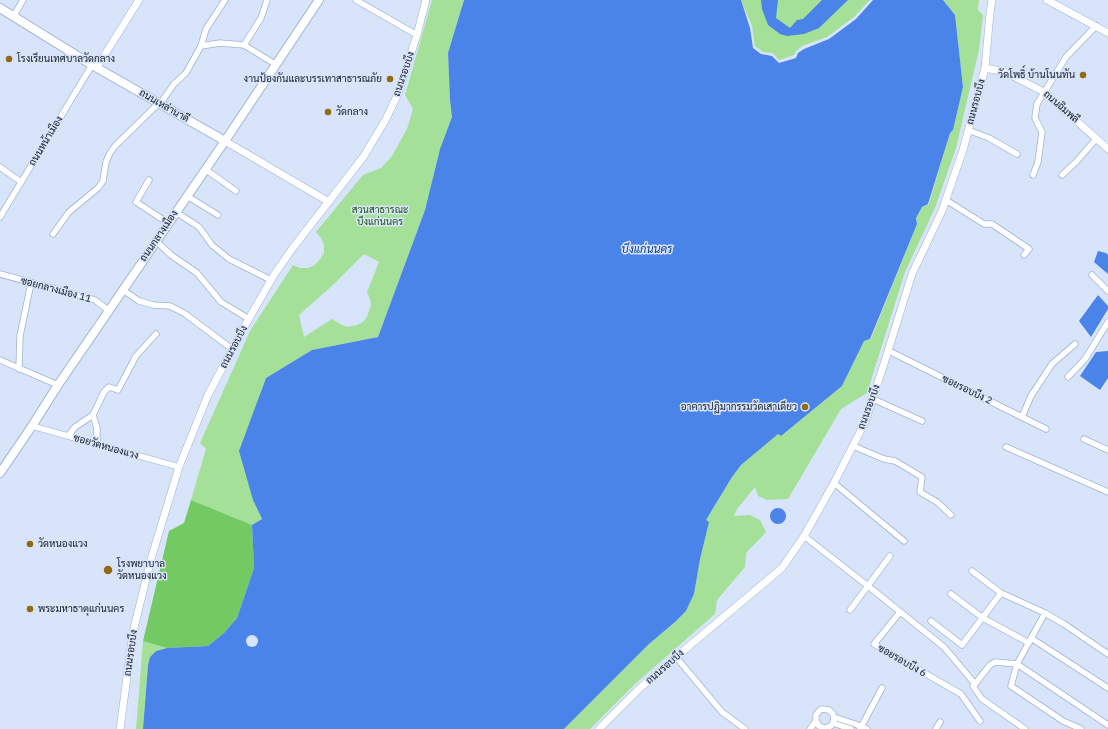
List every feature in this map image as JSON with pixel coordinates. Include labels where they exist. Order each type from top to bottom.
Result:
[{"type":"main road","name":"ถนนกลางเมือง","points":[[0,473],[58,384],[225,141],[319,0]]},
{"type":"main road","name":"ถนนเหล่านาดี","points":[[0,8],[94,66],[225,141]]},
{"type":"street","points":[[13,17],[23,0]]},
{"type":"street","name":"ถนนหน้าเมือง","points":[[1,214],[94,66],[139,0]]},
{"type":"street","points":[[54,234],[69,212],[98,188],[103,181],[106,162],[115,146],[160,103],[174,84],[186,73],[201,46],[206,29],[225,0]]},
{"type":"street","points":[[244,45],[261,18],[267,0]]},
{"type":"street","points":[[356,0],[417,35]]},
{"type":"street","name":"ถนนรอบบึง","points":[[120,729],[133,632],[151,559],[179,467],[208,395],[271,280],[292,249],[364,156],[386,119],[397,96],[417,35],[426,0]]},
{"type":"street","name":"ถนนรอบบึง","points":[[599,729],[640,688],[782,568],[804,536],[834,483],[865,422],[889,351],[912,274],[942,211],[963,150],[985,68],[992,0]]},
{"type":"street","points":[[1047,0],[1108,33]]},
{"type":"street","points":[[1033,175],[1038,162],[1042,132],[1035,118],[1037,104],[1066,56],[1096,26]]},
{"type":"street","points":[[201,46],[220,43],[244,45],[275,64]]},
{"type":"street","name":"ถนนฉิมพลี","points":[[985,68],[1005,72],[1044,92],[1108,149]]},
{"type":"street","points":[[968,130],[989,138],[1017,154]]},
{"type":"street","points":[[1062,175],[1076,162],[1096,139]]},
{"type":"street","name":"ถนนเหล่านาดี","points":[[225,141],[329,202]]},
{"type":"street","points":[[0,167],[21,182]]},
{"type":"street","points":[[205,169],[236,191]]},
{"type":"street","points":[[149,180],[136,202],[168,223]]},
{"type":"street","points":[[187,196],[218,215]]},
{"type":"street","points":[[946,200],[984,224],[992,224],[1029,249],[1024,255]]},
{"type":"street","points":[[176,212],[199,227],[212,245],[229,259],[271,280]]},
{"type":"street","points":[[156,241],[171,255],[197,273],[222,302],[249,319]]},
{"type":"street","name":"ซอยกลางเมือง 11","points":[[0,274],[95,300],[109,311]]},
{"type":"street","points":[[1092,275],[1108,291]]},
{"type":"street","points":[[19,368],[20,336],[31,283]]},
{"type":"street","points":[[123,290],[139,301],[153,305],[170,306],[177,309],[232,349]]},
{"type":"street","points":[[1068,377],[1085,359],[1108,322]]},
{"type":"street","points":[[68,436],[74,427],[93,415],[104,392],[109,387],[118,390],[136,356],[156,334]]},
{"type":"street","points":[[1022,417],[1031,396],[1052,364],[1075,344]]},
{"type":"street","name":"ซอยรอบบึง 2","points":[[889,351],[1046,429]]},
{"type":"street","points":[[0,360],[58,384]]},
{"type":"street","points":[[873,399],[922,421]]},
{"type":"street","points":[[93,415],[97,428],[97,444]]},
{"type":"street","name":"ซอยวัดหนองแวง","points":[[32,426],[179,467]]},
{"type":"street","points":[[1084,439],[1108,450]]},
{"type":"street","points":[[853,446],[884,459],[895,461],[922,477],[920,492],[937,502],[951,515]]},
{"type":"street","points":[[1006,447],[1108,492]]},
{"type":"street","points":[[834,483],[904,541]]},
{"type":"street","points":[[804,536],[944,647],[974,684],[973,686],[982,699],[1026,729]]},
{"type":"street","points":[[850,610],[890,556]]},
{"type":"street","points":[[972,571],[1001,592],[1064,624],[1108,654]]},
{"type":"street","points":[[931,621],[962,645],[1001,592]]},
{"type":"street","points":[[951,594],[983,618],[1030,640],[1108,688]]},
{"type":"street","name":"ซอยรอบบึง 6","points":[[900,612],[874,644],[960,694],[980,721]]},
{"type":"street","points":[[1044,614],[1017,664],[1010,686],[1063,721],[1081,729]]},
{"type":"street","points":[[676,657],[722,712],[746,729]]},
{"type":"street","points":[[974,684],[990,665],[995,662],[1017,664],[1108,725]]},
{"type":"street","points":[[833,720],[863,728],[882,688]]},
{"type":"street","points":[[822,709],[829,710],[833,714],[833,720],[828,727],[824,728],[819,726],[816,721],[816,715],[822,709]]},
{"type":"street","points":[[833,720],[851,729]]},
{"type":"street","points":[[810,729],[816,721]]},
{"type":"street","points":[[936,729],[940,722]]},
{"type":"green space","name":"สวนสาธารณะ บึงแก่นนคร","points":[[432,0],[464,0],[448,53],[452,117],[440,149],[425,210],[378,337],[312,350],[266,378],[261,390],[253,500],[262,519],[252,525],[191,500],[206,449],[200,443],[250,331],[293,265],[300,268],[308,268],[315,265],[321,258],[324,253],[324,245],[316,232],[363,175],[381,168],[392,156],[407,129],[413,109],[405,95]],"holes":[[[364,254],[379,262],[367,292],[371,305],[367,317],[363,322],[348,327],[332,319],[304,337],[299,315],[333,285]]]},
{"type":"green space","points":[[741,0],[870,0],[854,17],[827,37],[802,46],[794,55],[779,60],[773,53],[763,52],[755,46],[752,26]]},
{"type":"green space","points":[[943,0],[979,0],[978,10],[983,15],[979,50],[956,148],[935,208],[905,272],[867,393],[841,409],[788,499],[767,500],[758,496],[755,487],[737,509],[734,516],[750,515],[760,520],[766,532],[746,553],[745,567],[717,600],[715,614],[635,684],[590,729],[564,729],[649,644],[686,611],[694,594],[706,520],[741,465],[778,433],[781,436],[842,386],[864,341],[871,339],[917,224],[916,218],[922,207],[929,204],[950,132],[953,130],[963,87],[955,15]]},
{"type":"green space","points":[[191,500],[252,525],[254,568],[237,618],[224,633],[208,646],[167,648],[143,641],[169,531],[184,523]]},
{"type":"green space","points":[[143,641],[167,648],[156,651],[150,657],[148,665],[143,729],[136,729]]},
{"type":"water","name":"บึงแก่นนคร","points":[[464,0],[741,0],[750,28],[753,48],[761,54],[772,56],[779,63],[796,58],[798,53],[804,49],[829,39],[856,19],[873,0],[943,0],[955,15],[963,87],[953,130],[950,133],[928,204],[922,207],[916,218],[917,224],[870,339],[864,341],[842,386],[781,436],[778,434],[741,465],[706,520],[709,522],[700,559],[694,594],[686,611],[649,644],[564,729],[143,729],[148,665],[150,657],[156,651],[167,648],[208,646],[224,633],[237,618],[254,568],[252,525],[262,519],[253,500],[239,451],[266,378],[312,350],[378,337],[425,210],[440,149],[452,117],[448,53]]},
{"type":"water","points":[[761,0],[778,0],[776,18],[790,28],[797,20],[803,19],[822,0],[848,0],[819,28],[804,34],[787,36],[780,34],[768,25],[762,9]]},
{"type":"water","points":[[1098,251],[1108,255],[1108,274],[1094,262]]},
{"type":"water","points":[[1098,295],[1108,306],[1108,309],[1091,337],[1079,321]]},
{"type":"water","points":[[1108,351],[1108,378],[1100,390],[1080,376],[1096,352]]},
{"type":"water","points":[[775,508],[781,508],[786,513],[784,522],[781,524],[775,524],[770,519],[770,513]]},
{"type":"pier","points":[[252,635],[256,637],[258,641],[256,645],[252,647],[248,645],[246,641],[248,637]]},
{"type":"place","name":"โรงเรียนเทศบาลวัดกลาง","points":[[9,59]]},
{"type":"place","name":"วัดโพธิ์ บ้านโนนทัน","points":[[1083,75]]},
{"type":"place","name":"งานป้องกันและบรรเทาสาธารณภัย","points":[[390,79]]},
{"type":"place","name":"วัดกลาง","points":[[328,112]]},
{"type":"place","name":"อาคารปฏิมากรรมวัดเสาเดียว","points":[[805,407]]},
{"type":"place","name":"วัดหนองแวง","points":[[30,544]]},
{"type":"place","name":"โรงพยาบาล วัดหนองแวง","points":[[108,570]]},
{"type":"place","name":"พระมหาธาตุแก่นนคร","points":[[30,609]]}]
